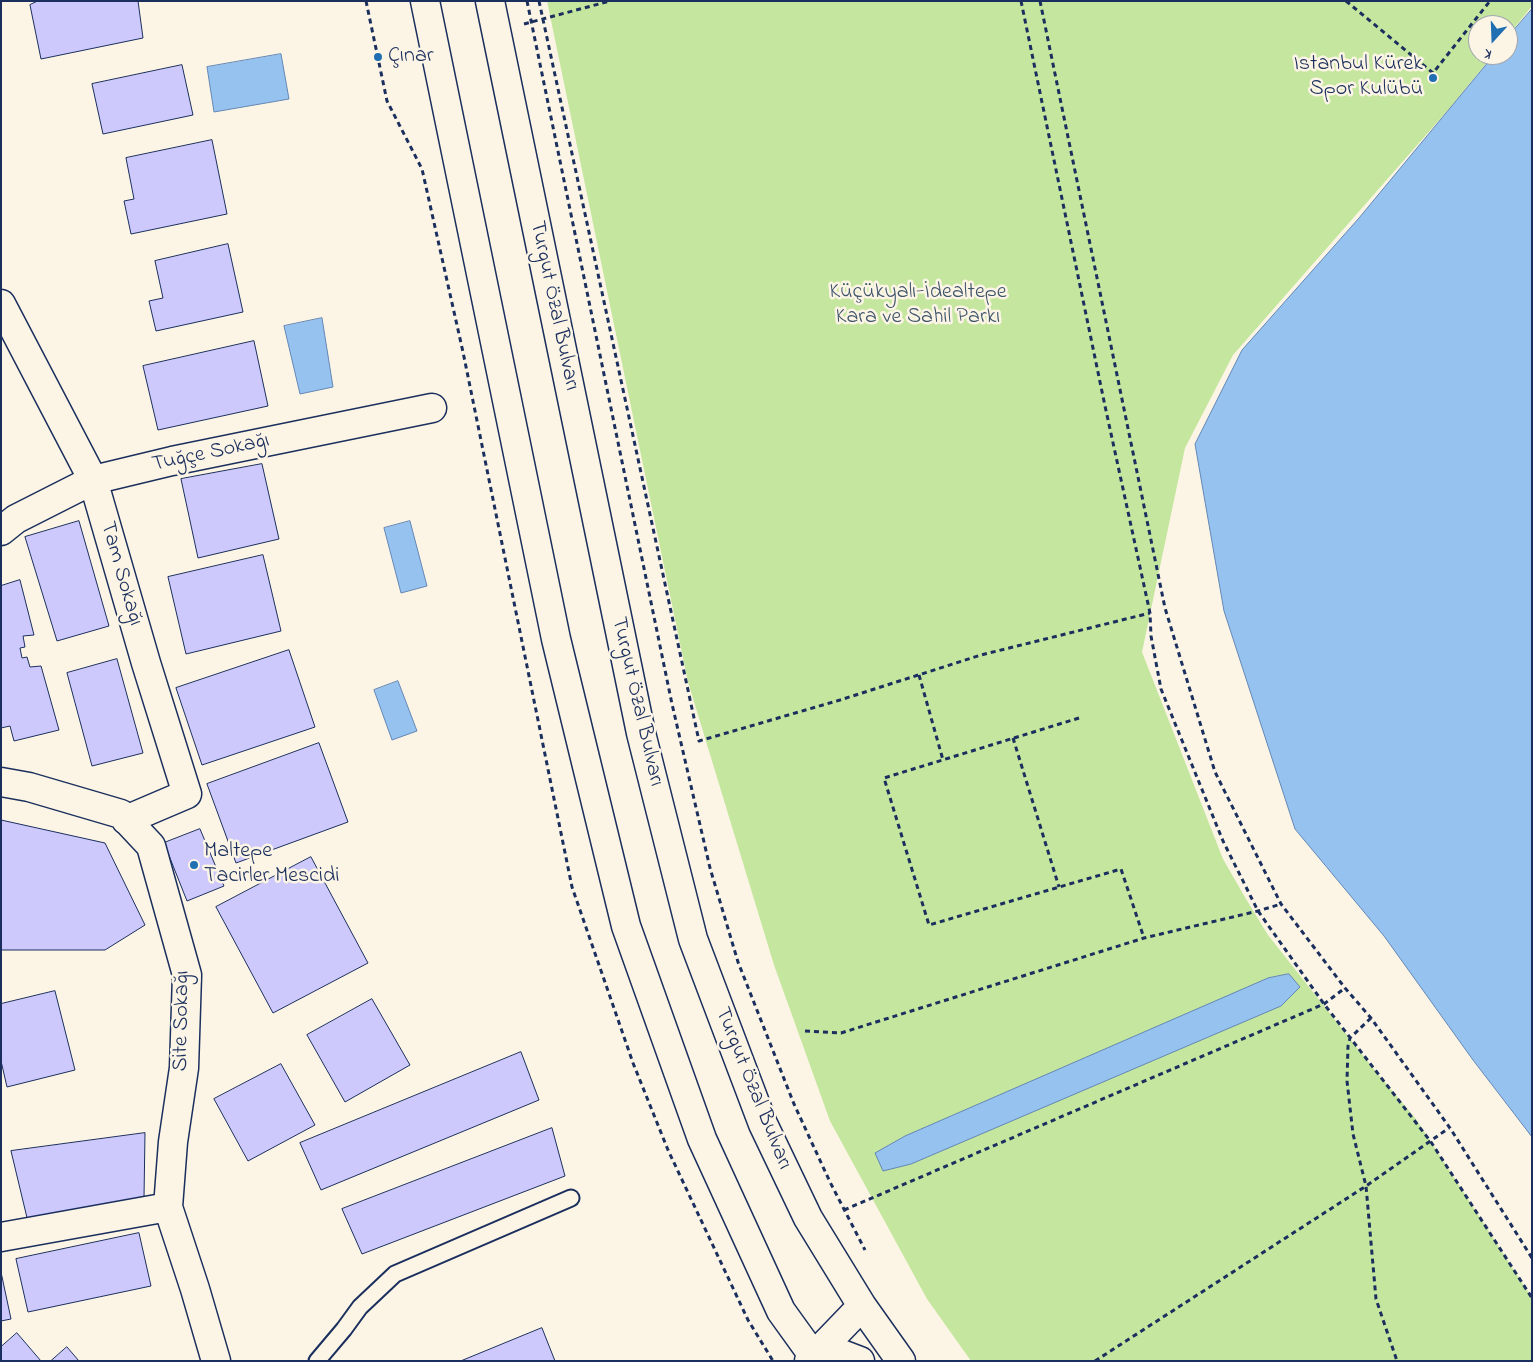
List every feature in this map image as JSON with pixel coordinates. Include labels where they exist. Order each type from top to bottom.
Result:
[{"type":"main road","points":[[425,1],[556,639],[626,926],[702,1139],[780,1311],[813,1359]]},
{"type":"main road","name":"Turgut Özal Bulvarı","points":[[490,1],[641,733],[693,939],[763,1124],[808,1218],[862,1306],[901,1361]]},
{"type":"main road","name":"Tam Sokağı","points":[[1,304],[93,480],[146,663],[187,794],[126,820]]},
{"type":"main road","name":"Tuğçe Sokağı","points":[[1,530],[16,519],[93,480],[172,461],[432,408]]},
{"type":"main road","name":"Site Sokağı","points":[[1,782],[29,787],[121,814],[151,846],[187,975],[184,1068],[173,1142],[168,1207],[216,1361]]},
{"type":"main road","points":[[1,1236],[168,1207]]},
{"type":"main road","points":[[813,1359],[862,1306]]},
{"type":"main road","points":[[813,1359],[840,1353],[860,1361]]},
{"type":"lane","points":[[317,1361],[360,1307],[396,1274],[571,1198]]},
{"type":"path","points":[[366,1],[387,102],[422,169],[478,423]]},
{"type":"path","points":[[527,1],[672,704],[710,868],[738,962],[794,1104],[830,1182],[869,1257]]},
{"type":"path","points":[[539,1],[699,741],[982,655],[1150,614]]},
{"type":"path","points":[[496,28],[531,23],[610,1]]},
{"type":"path","points":[[1021,1],[1150,614],[1151,636],[1161,689],[1222,841],[1258,911],[1324,1004],[1431,1142],[1532,1298]]},
{"type":"path","points":[[1040,1],[1165,608],[1215,772],[1281,904],[1345,988],[1372,1018],[1450,1128],[1532,1258]]},
{"type":"path","points":[[1346,1],[1433,73],[1490,1]]},
{"type":"path","points":[[919,675],[944,760]]},
{"type":"path","points":[[1079,718],[884,778],[928,925],[1121,869],[1144,938]]},
{"type":"path","points":[[1013,738],[1059,887]]},
{"type":"path","points":[[805,1031],[841,1033],[1144,938],[1281,904]]},
{"type":"path","points":[[844,1210],[1324,1004],[1345,988]]},
{"type":"path","points":[[1372,1018],[1350,1038],[1347,1081],[1354,1134],[1366,1186],[1376,1299],[1397,1361]]},
{"type":"path","points":[[1095,1361],[1366,1186],[1450,1128]]},
{"type":"path","points":[[748,1320],[773,1361]]},
{"type":"green space","name":"Küçükyalı-İdealtepe Kara ve Sahil Parkı","points":[[547,1],[1532,1],[1532,6],[1518,24],[1518,15],[1468,15],[1468,65],[1485,65],[1448,110],[1233,355],[1185,448],[1142,652],[1223,859],[1246,899],[1268,935],[1373,1068],[1416,1119],[1532,1298],[1532,1361],[971,1361],[927,1299],[830,1121],[774,965],[688,682]]},
{"type":"water","points":[[1532,9],[1532,1137],[1473,1060],[1384,936],[1295,829],[1224,611],[1195,444],[1242,350],[1359,218],[1486,65],[1518,65],[1518,25]]},
{"type":"water","points":[[281,54],[289,99],[214,112],[207,67]]},
{"type":"water","points":[[322,318],[333,387],[300,394],[284,326]]},
{"type":"water","points":[[410,521],[427,586],[401,593],[384,528]]},
{"type":"water","points":[[398,681],[417,731],[392,740],[374,690]]},
{"type":"water","points":[[1289,974],[1300,987],[1281,1006],[911,1164],[883,1171],[875,1153],[905,1136],[1268,978]]},
{"type":"building","points":[[38,1],[138,1],[143,38],[41,59],[30,5]]},
{"type":"building","points":[[182,65],[193,115],[103,134],[92,84]]},
{"type":"building","points":[[212,140],[227,214],[131,234],[124,201],[134,199],[126,158]]},
{"type":"building","points":[[228,244],[243,312],[156,331],[149,301],[163,298],[155,261]]},
{"type":"building","points":[[254,341],[268,406],[158,430],[143,366]]},
{"type":"building","points":[[262,464],[279,539],[198,558],[181,479]]},
{"type":"building","points":[[79,521],[109,626],[57,641],[25,537]]},
{"type":"building","points":[[263,555],[281,631],[186,654],[168,577]]},
{"type":"building","points":[[20,580],[34,635],[23,636],[25,647],[20,648],[22,658],[27,657],[30,667],[41,666],[59,730],[14,741],[10,726],[1,728],[1,586]]},
{"type":"building","points":[[289,650],[315,727],[202,765],[176,688]]},
{"type":"building","points":[[117,659],[143,753],[92,766],[67,673]]},
{"type":"building","points":[[319,743],[348,822],[236,863],[207,784]]},
{"type":"building","points":[[1,820],[105,843],[145,925],[105,950],[1,950]]},
{"type":"building","name":"Maltepe Tacirler Mescidi","points":[[200,829],[224,886],[187,901],[164,843]]},
{"type":"building","points":[[311,857],[368,963],[273,1013],[216,907]]},
{"type":"building","points":[[55,991],[75,1070],[7,1087],[1,1061],[1,1004]]},
{"type":"building","points":[[372,999],[410,1065],[345,1102],[307,1035]]},
{"type":"building","points":[[521,1052],[539,1100],[321,1190],[300,1143]]},
{"type":"building","points":[[281,1064],[315,1125],[248,1161],[214,1099]]},
{"type":"building","points":[[552,1128],[565,1176],[362,1254],[342,1209]]},
{"type":"building","points":[[145,1133],[144,1198],[28,1222],[11,1151]]},
{"type":"building","points":[[139,1233],[151,1286],[28,1312],[16,1259]]},
{"type":"building","points":[[1,1272],[11,1319],[1,1321]]},
{"type":"building","points":[[542,1328],[555,1361],[461,1361]]},
{"type":"building","points":[[17,1333],[41,1361],[1,1361],[1,1347]]},
{"type":"building","points":[[67,1347],[79,1361],[51,1361]]},
{"type":"place","name":"Çınar","points":[[378,57]]},
{"type":"place","name":"Istanbul Kürek Spor Kulübü","points":[[1433,78]]},
{"type":"place","name":"Maltepe Tacirler Mescidi","points":[[194,865]]}]
